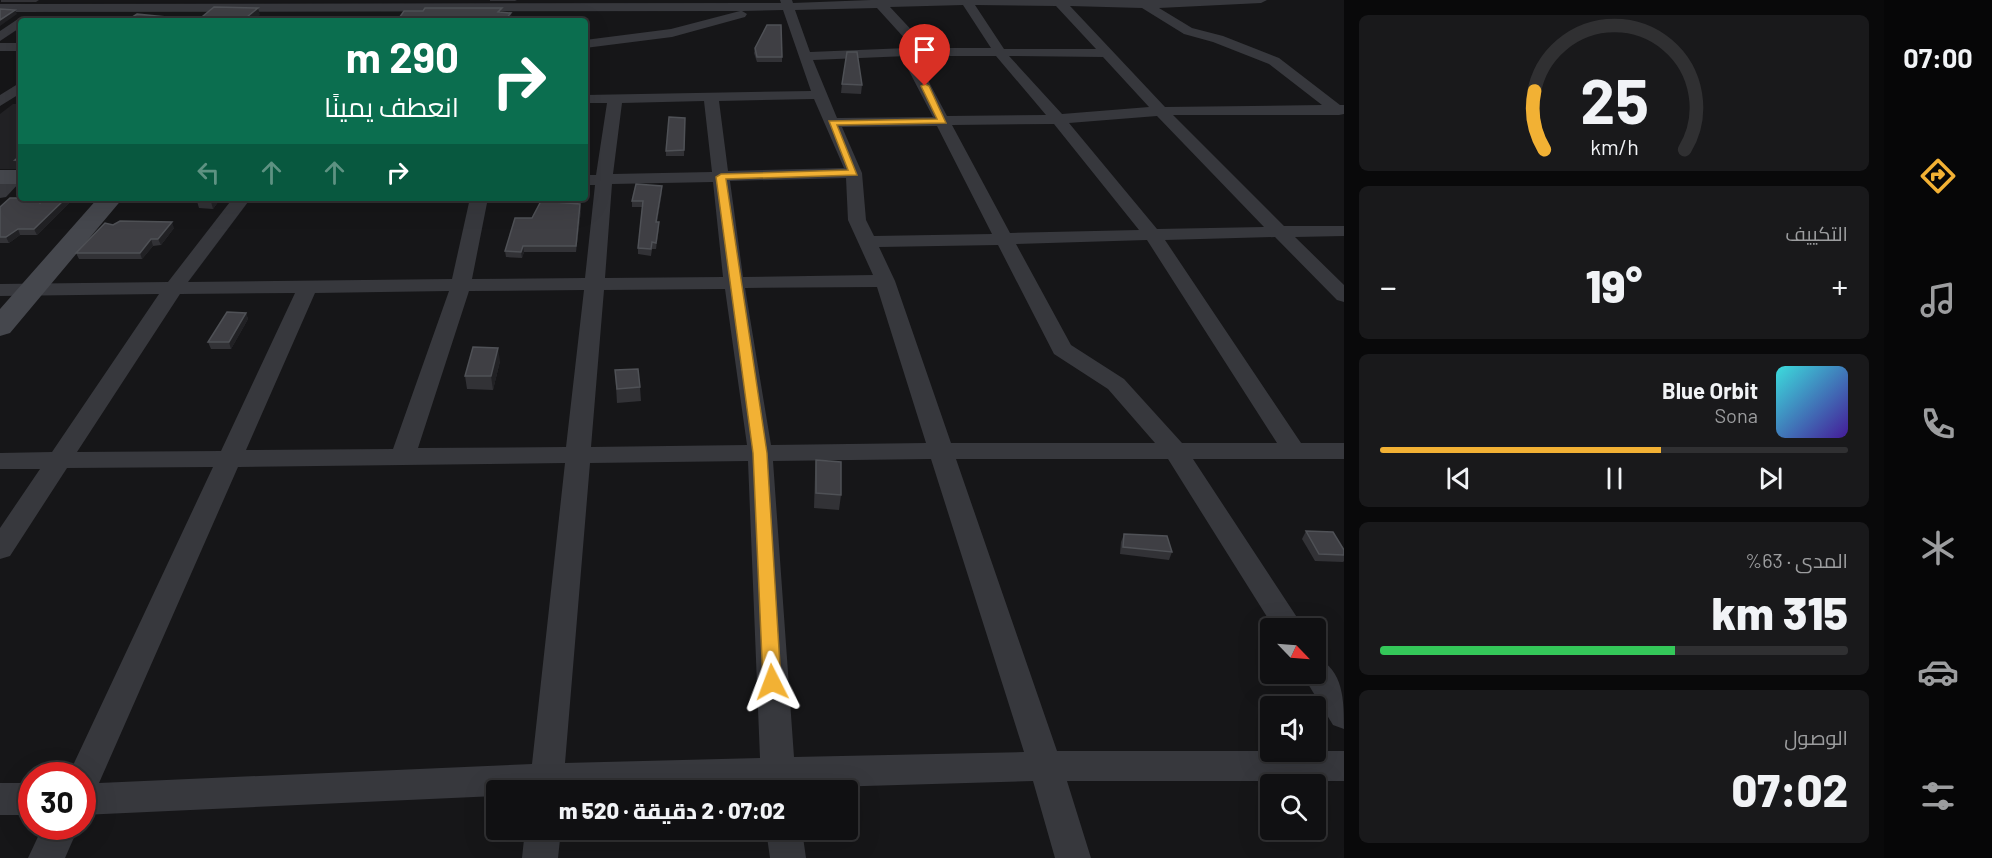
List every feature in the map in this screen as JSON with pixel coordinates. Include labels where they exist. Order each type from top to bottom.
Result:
[{"type":"street","points":[[25,18],[52,0]]},
{"type":"street","points":[[588,44],[672,33],[786,3],[1261,0]]},
{"type":"street","points":[[966,1],[999,52],[1058,119],[1151,233],[1294,451]]},
{"type":"street","points":[[1058,1],[1161,111],[1344,296]]},
{"type":"street","points":[[877,2],[898,20],[913,40],[915,69],[1062,349],[1116,384],[1175,451],[1282,618]]},
{"type":"street","points":[[1141,2],[1188,32],[1218,39],[1274,61],[1341,110]]},
{"type":"street","points":[[109,18],[129,3]]},
{"type":"street","points":[[0,8],[129,3],[309,3],[372,6],[401,3],[702,3],[770,6]]},
{"type":"street","points":[[194,18],[211,3]]},
{"type":"street","points":[[294,18],[309,3]]},
{"type":"street","points":[[449,18],[456,3]]},
{"type":"street","points":[[533,18],[538,3]]},
{"type":"street","points":[[786,3],[820,95],[854,173],[857,220],[885,281],[1045,766],[1073,858]]},
{"type":"street","points":[[362,18],[372,6]]},
{"type":"street","points":[[0,37],[18,23]]},
{"type":"street","points":[[0,47],[18,47]]},
{"type":"street","points":[[805,56],[914,52],[1107,53]]},
{"type":"street","points":[[0,102],[18,88]]},
{"type":"street","points":[[588,99],[820,95]]},
{"type":"street","points":[[711,97],[734,283],[760,453],[778,780]]},
{"type":"street","points":[[547,780],[604,180],[615,99]]},
{"type":"street","points":[[0,102],[18,102]]},
{"type":"street","points":[[832,123],[1058,119],[1161,111],[1341,110]]},
{"type":"street","points":[[588,180],[854,173]]},
{"type":"street","points":[[0,327],[108,201]]},
{"type":"street","points":[[0,549],[173,289],[240,201]]},
{"type":"street","points":[[403,456],[461,286],[478,201]]},
{"type":"street","points":[[867,242],[1005,240],[1151,233],[1344,231]]},
{"type":"street","points":[[0,290],[885,281]]},
{"type":"street","points":[[91,762],[307,288]]},
{"type":"street","points":[[0,461],[940,451],[1344,451]]},
{"type":"street","points":[[1324,684],[1344,715]]},
{"type":"street","points":[[811,780],[1045,766],[1344,766]]},
{"type":"street","points":[[96,799],[486,787]]},
{"type":"street","points":[[0,799],[18,799]]},
{"type":"street","points":[[46,858],[55,840]]},
{"type":"street","points":[[540,858],[542,840]]},
{"type":"street","points":[[785,840],[788,858]]},
{"type":"shaded area","points":[[13,104],[18,104],[18,169],[0,169],[0,114]]},
{"type":"building","points":[[214,7],[258,8],[246,18],[201,18]]},
{"type":"building","points":[[425,8],[502,8],[498,12],[511,13],[507,18],[399,18],[404,11],[423,11]]},
{"type":"building","points":[[0,9],[15,10],[0,20]]},
{"type":"building","points":[[137,14],[176,18],[131,18]]},
{"type":"building","points":[[767,25],[781,25],[782,57],[757,57],[755,48]]},
{"type":"building","points":[[847,52],[857,52],[862,85],[842,84]]},
{"type":"building","points":[[669,117],[685,118],[684,150],[666,151]]},
{"type":"building","points":[[636,184],[662,186],[656,222],[659,222],[656,243],[652,242],[651,249],[638,248],[643,201],[632,201]]},
{"type":"building","points":[[10,198],[40,203],[63,201],[34,229],[18,229],[6,237],[0,237],[0,207]]},
{"type":"building","points":[[541,201],[580,204],[576,246],[523,246],[521,252],[505,251],[515,218],[532,218]]},
{"type":"building","points":[[120,221],[172,222],[158,239],[151,239],[140,253],[76,253],[105,223],[113,225]]},
{"type":"building","points":[[227,312],[246,313],[229,342],[208,342]]},
{"type":"building","points":[[473,347],[498,348],[491,376],[465,376]]},
{"type":"building","points":[[638,369],[640,387],[617,389],[615,370]]},
{"type":"building","points":[[816,460],[841,462],[841,495],[816,493]]},
{"type":"building","points":[[1306,531],[1333,532],[1344,550],[1344,555],[1319,554]]},
{"type":"building","points":[[1124,534],[1167,536],[1172,552],[1123,547]]},
{"type":"route","points":[[772,682],[760,453],[734,283],[721,177],[854,173],[832,123],[943,122],[925,86]]}]
